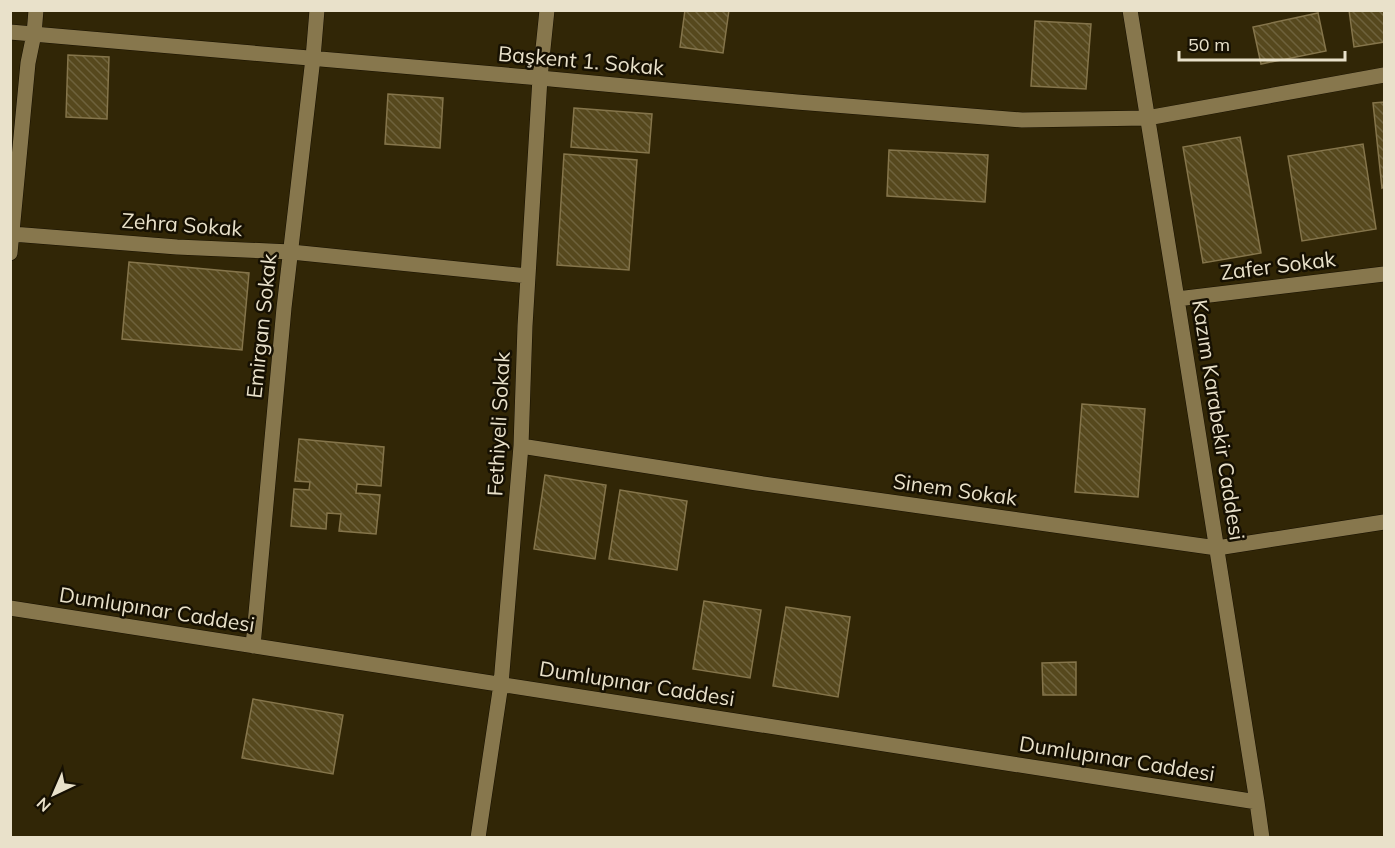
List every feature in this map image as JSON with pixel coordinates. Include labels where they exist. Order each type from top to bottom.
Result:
[{"type":"street","points":[[10,253],[28,63],[36,10]]},
{"type":"street","name":"Emirgan Sokak","points":[[253,646],[316,10]]},
{"type":"street","name":"Fethiyeli Sokak","points":[[478,837],[501,684],[520,447],[540,78],[547,10]]},
{"type":"street","name":"Kazım Karabekir Caddesi","points":[[1130,10],[1218,549],[1262,837]]},
{"type":"street","name":"Başkent 1. Sokak","points":[[10,32],[1022,120],[1147,118],[1384,75]]},
{"type":"street","name":"Zehra Sokak","points":[[12,234],[165,246],[291,252],[528,276]]},
{"type":"street","name":"Zafer Sokak","points":[[1178,299],[1384,274]]},
{"type":"street","name":"Sinem Sokak","points":[[520,447],[1218,549],[1384,522]]},
{"type":"street","name":"Dumlupınar Caddesi","points":[[10,608],[1257,802]]},
{"type":"building","points":[[685,10],[729,10],[723,53],[680,47]]},
{"type":"building","points":[[1349,10],[1384,10],[1384,42],[1354,47]]},
{"type":"building","points":[[1318,13],[1326,51],[1261,64],[1253,27]]},
{"type":"building","points":[[1035,21],[1091,24],[1086,89],[1031,86]]},
{"type":"building","points":[[68,55],[109,57],[107,119],[66,117]]},
{"type":"building","points":[[388,94],[443,98],[440,148],[385,144]]},
{"type":"building","points":[[1384,102],[1384,187],[1382,188],[1373,103]]},
{"type":"building","points":[[574,108],[652,114],[649,153],[571,147]]},
{"type":"building","points":[[1240,137],[1261,253],[1203,263],[1183,147]]},
{"type":"building","points":[[1363,144],[1376,229],[1302,241],[1288,156]]},
{"type":"building","points":[[889,150],[988,155],[985,202],[887,196]]},
{"type":"building","points":[[564,154],[637,160],[629,270],[557,265]]},
{"type":"building","points":[[129,262],[249,273],[242,350],[122,339]]},
{"type":"building","points":[[1082,404],[1145,409],[1138,497],[1075,492]]},
{"type":"building","points":[[299,439],[384,447],[381,486],[357,484],[356,493],[380,495],[376,534],[339,531],[341,514],[327,513],[326,529],[291,526],[294,489],[309,490],[310,482],[295,481]]},
{"type":"building","points":[[545,475],[606,485],[595,559],[534,549]]},
{"type":"building","points":[[620,490],[687,501],[677,570],[609,559]]},
{"type":"building","points":[[704,601],[761,610],[750,678],[693,669]]},
{"type":"building","points":[[786,607],[850,617],[838,697],[773,686]]},
{"type":"building","points":[[1076,662],[1076,695],[1043,695],[1042,663]]},
{"type":"building","points":[[253,699],[343,715],[333,774],[242,758]]}]
